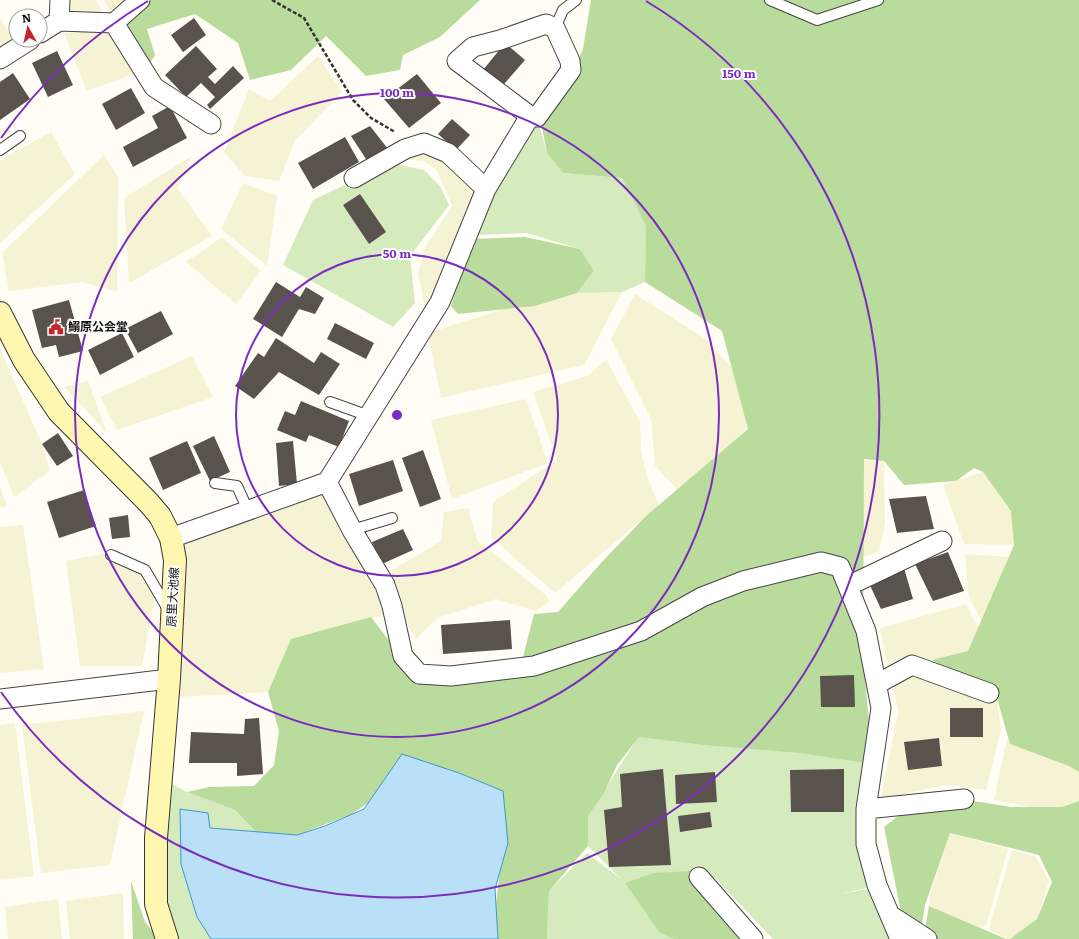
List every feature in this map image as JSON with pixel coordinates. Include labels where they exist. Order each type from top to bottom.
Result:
[{"type":"main road","name":"原里大池線","points":[[2,320],[24,360],[59,412],[149,503],[160,516],[171,538],[175,560],[156,838],[156,904],[167,939]]},
{"type":"street","points":[[59,21],[60,0]]},
{"type":"street","points":[[48,29],[59,21],[114,23],[140,0]]},
{"type":"street","points":[[114,23],[154,87],[211,124]]},
{"type":"street","points":[[546,24],[555,28],[570,61],[571,70],[538,117],[530,116],[457,61],[473,47],[500,40],[546,24]]},
{"type":"street","points":[[0,59],[17,48]]},
{"type":"street","points":[[171,538],[327,482],[440,302],[486,189],[530,116]]},
{"type":"street","points":[[354,178],[405,149],[424,143],[448,153],[486,189]]},
{"type":"street","points":[[327,482],[352,530],[385,585],[392,606],[403,656],[419,674],[451,676],[534,666],[641,631],[702,597],[743,581],[821,562],[840,567],[866,631],[881,708],[866,809],[866,844],[877,885],[900,939]]},
{"type":"street","points":[[848,586],[942,541]]},
{"type":"street","points":[[877,684],[912,665],[989,693]]},
{"type":"street","points":[[0,699],[168,679]]},
{"type":"street","points":[[866,809],[964,799]]},
{"type":"street","points":[[699,877],[753,939]]},
{"type":"street","points":[[890,915],[928,939]]},
{"type":"lane","points":[[555,28],[563,10],[576,0]]},
{"type":"lane","points":[[770,0],[817,20],[878,0]]},
{"type":"lane","points":[[0,150],[20,136]]},
{"type":"lane","points":[[330,402],[368,416]]},
{"type":"lane","points":[[215,483],[237,486],[248,510]]},
{"type":"lane","points":[[352,530],[392,518]]},
{"type":"lane","points":[[111,555],[145,570],[172,617]]},
{"type":"path","points":[[272,0],[304,18],[353,100],[371,118],[405,139],[424,143]]},
{"type":"shaded area","points":[[65,0],[96,0],[108,23],[65,15]]},
{"type":"shaded area","points":[[104,0],[132,0],[114,20]]},
{"type":"shaded area","points":[[0,18],[8,30],[8,45],[0,49]]},
{"type":"shaded area","points":[[111,30],[139,72],[87,91],[64,33]]},
{"type":"shaded area","points":[[318,56],[342,92],[295,141],[279,181],[245,176],[224,152],[249,89],[270,101]]},
{"type":"shaded area","points":[[51,132],[75,174],[0,243],[0,160]]},
{"type":"shaded area","points":[[423,147],[450,155],[481,190],[435,309],[425,307],[418,273],[426,246],[452,206],[437,170],[423,161],[397,159]]},
{"type":"shaded area","points":[[104,155],[118,177],[117,292],[83,282],[9,291],[2,253]]},
{"type":"shaded area","points":[[192,156],[177,188],[212,236],[129,283],[124,198]]},
{"type":"shaded area","points":[[243,183],[277,196],[267,266],[221,229]]},
{"type":"shaded area","points":[[222,237],[261,271],[236,304],[186,262]]},
{"type":"shaded area","points":[[622,292],[584,365],[441,398],[428,333],[554,293]]},
{"type":"shaded area","points":[[635,294],[707,340],[742,379],[747,427],[724,461],[679,491],[655,466],[651,419],[611,339]]},
{"type":"shaded area","points":[[0,349],[42,444],[50,471],[14,497],[0,462]]},
{"type":"shaded area","points":[[192,356],[213,397],[117,430],[100,397]]},
{"type":"shaded area","points":[[607,359],[640,422],[641,451],[647,477],[659,505],[555,593],[491,537],[493,502],[557,460],[533,392],[587,376]]},
{"type":"shaded area","points":[[88,381],[107,433],[64,387]]},
{"type":"shaded area","points":[[526,399],[548,463],[452,499],[431,420]]},
{"type":"shaded area","points":[[845,459],[884,461],[885,523],[879,552],[852,561]]},
{"type":"shaded area","points":[[983,472],[1015,515],[1026,545],[964,544],[943,485]]},
{"type":"shaded area","points":[[0,487],[7,506],[0,507]]},
{"type":"shaded area","points":[[325,492],[368,576],[386,615],[291,639],[268,692],[179,697],[182,543]]},
{"type":"shaded area","points":[[468,508],[477,540],[547,596],[549,602],[536,611],[496,599],[437,618],[416,639],[404,618],[391,571],[441,541],[444,512]]},
{"type":"shaded area","points":[[23,525],[44,669],[0,673],[0,527]]},
{"type":"shaded area","points":[[106,553],[157,584],[142,666],[80,666],[66,561]]},
{"type":"shaded area","points":[[965,554],[1009,557],[1009,593],[993,641],[969,598]]},
{"type":"shaded area","points":[[966,604],[988,647],[888,670],[880,628]]},
{"type":"shaded area","points":[[943,670],[997,698],[1001,730],[986,790],[945,785],[881,799],[898,712],[892,680]]},
{"type":"shaded area","points":[[144,711],[110,865],[41,873],[22,725]]},
{"type":"shaded area","points":[[15,723],[34,876],[0,880],[0,725]]},
{"type":"shaded area","points":[[1007,739],[1079,767],[1079,802],[1050,811],[994,800]]},
{"type":"shaded area","points":[[950,833],[1008,849],[986,925],[981,928],[929,906],[930,895]]},
{"type":"shaded area","points":[[1012,850],[1036,857],[1049,881],[1037,919],[1010,939],[1007,939],[989,929]]},
{"type":"shaded area","points":[[123,893],[124,939],[70,939],[66,901]]},
{"type":"shaded area","points":[[58,899],[62,939],[8,939],[5,907]]},
{"type":"green space","points":[[151,0],[480,0],[440,37],[403,55],[400,70],[366,76],[326,36],[291,70],[250,80],[238,43],[195,14],[147,29],[155,55],[148,66],[122,30]]},
{"type":"green space","points":[[591,0],[1079,0],[1079,772],[1069,766],[1010,744],[997,698],[932,660],[968,651],[1014,545],[1011,511],[983,472],[974,468],[956,481],[904,485],[884,461],[864,459],[863,657],[873,764],[800,753],[705,745],[639,737],[617,765],[604,793],[588,816],[588,846],[549,891],[547,939],[498,939],[496,904],[500,869],[408,777],[350,815],[297,835],[256,832],[235,810],[187,792],[209,787],[254,786],[274,765],[279,731],[268,692],[291,639],[371,617],[417,677],[469,674],[523,657],[534,614],[558,612],[601,563],[646,516],[748,429],[722,331],[645,282],[646,226],[622,178],[563,173],[547,153],[537,101],[570,78],[583,49]]},
{"type":"green space","points":[[537,117],[547,153],[563,173],[622,178],[646,226],[645,282],[622,292],[577,293],[594,271],[580,249],[527,233],[475,235],[486,189]]},
{"type":"green space","points":[[391,163],[424,170],[440,186],[449,205],[410,256],[415,303],[393,327],[283,265],[313,200]]},
{"type":"green space","points":[[525,237],[580,249],[594,271],[577,293],[535,306],[458,314],[451,306],[473,239]]},
{"type":"green space","points":[[859,720],[877,885],[841,894],[868,889],[882,916],[890,939],[773,939],[715,878],[692,871],[660,933],[674,939],[547,939],[549,891],[587,853],[621,879],[588,846],[588,816],[639,736]]},
{"type":"green space","points":[[161,778],[187,792],[235,810],[256,832],[209,828],[197,917],[211,939],[168,939]]},
{"type":"green space","points":[[949,797],[1011,807],[1062,807],[1079,801],[1079,939],[1010,939],[1037,919],[1052,882],[1039,855],[950,833],[925,905],[921,931],[903,922],[884,827],[921,798]]},
{"type":"green space","points":[[693,871],[749,939],[674,939],[660,933],[625,883],[653,873]]},
{"type":"green space","points":[[131,881],[145,922],[159,939],[133,939]]},
{"type":"green space","points":[[929,906],[1006,939],[928,939],[924,934]]},
{"type":"water","points":[[402,754],[459,773],[503,791],[508,843],[495,889],[498,939],[211,939],[197,917],[181,864],[180,809],[208,813],[210,828],[297,835],[325,826],[364,809]]},
{"type":"building","points":[[194,18],[206,35],[183,52],[171,35]]},
{"type":"building","points":[[505,43],[525,60],[498,91],[479,75]]},
{"type":"building","points":[[196,46],[217,69],[208,77],[215,84],[233,66],[244,78],[210,109],[207,105],[215,97],[201,83],[186,97],[165,75]]},
{"type":"building","points":[[57,51],[73,85],[48,97],[32,63]]},
{"type":"building","points":[[13,73],[30,99],[0,120],[0,82]]},
{"type":"building","points":[[417,74],[441,103],[409,128],[384,99]]},
{"type":"building","points":[[131,88],[145,113],[116,130],[102,104]]},
{"type":"building","points":[[170,106],[187,138],[133,167],[123,147],[158,128],[152,116]]},
{"type":"building","points":[[452,119],[470,135],[456,150],[438,134]]},
{"type":"building","points":[[370,126],[388,149],[368,162],[351,136]]},
{"type":"building","points":[[345,137],[359,162],[313,189],[298,163]]},
{"type":"building","points":[[360,194],[386,232],[369,244],[343,205]]},
{"type":"building","points":[[276,282],[300,297],[306,287],[324,298],[315,314],[299,309],[282,337],[253,319]]},
{"type":"building","name":"鰯原公会堂","points":[[69,300],[83,351],[59,357],[56,345],[42,348],[32,310]]},
{"type":"building","points":[[161,311],[173,334],[138,353],[125,329]]},
{"type":"building","points":[[335,323],[374,343],[366,359],[327,339]]},
{"type":"building","points":[[122,333],[134,357],[100,375],[88,350]]},
{"type":"building","points":[[276,338],[314,363],[321,352],[340,364],[319,395],[279,372],[254,399],[235,386],[258,353],[264,357]]},
{"type":"building","points":[[301,401],[349,421],[339,447],[309,435],[306,442],[277,430],[285,411],[295,415]]},
{"type":"building","points":[[58,433],[73,456],[57,466],[42,444]]},
{"type":"building","points":[[214,436],[230,472],[210,481],[193,446]]},
{"type":"building","points":[[187,441],[201,473],[163,490],[149,458]]},
{"type":"building","points":[[293,441],[297,484],[279,486],[276,443]]},
{"type":"building","points":[[423,450],[441,499],[420,507],[402,458]]},
{"type":"building","points":[[393,460],[403,491],[359,506],[349,474]]},
{"type":"building","points":[[84,490],[96,526],[59,538],[47,502]]},
{"type":"building","points":[[926,496],[934,529],[897,533],[889,499]]},
{"type":"building","points":[[128,515],[130,537],[112,539],[109,518]]},
{"type":"building","points":[[403,529],[413,550],[382,564],[372,542]]},
{"type":"building","points":[[948,552],[964,591],[933,601],[915,564]]},
{"type":"building","points":[[904,568],[913,599],[881,609],[868,581]]},
{"type":"building","points":[[510,620],[512,649],[443,654],[441,625]]},
{"type":"building","points":[[854,675],[855,707],[821,707],[820,676]]},
{"type":"building","points":[[950,708],[983,708],[983,737],[950,737]]},
{"type":"building","points":[[259,718],[263,774],[237,776],[237,763],[189,763],[191,732],[244,734],[245,719]]},
{"type":"building","points":[[939,738],[942,766],[908,770],[904,742]]},
{"type":"building","points":[[663,769],[671,865],[609,867],[604,810],[622,807],[620,774]]},
{"type":"building","points":[[844,769],[844,812],[791,812],[790,770]]},
{"type":"building","points":[[715,772],[717,802],[676,804],[675,775]]},
{"type":"building","points":[[710,812],[712,827],[680,832],[678,816]]},
{"type":"place","name":"鰯原公会堂","points":[[56,327]]}]
